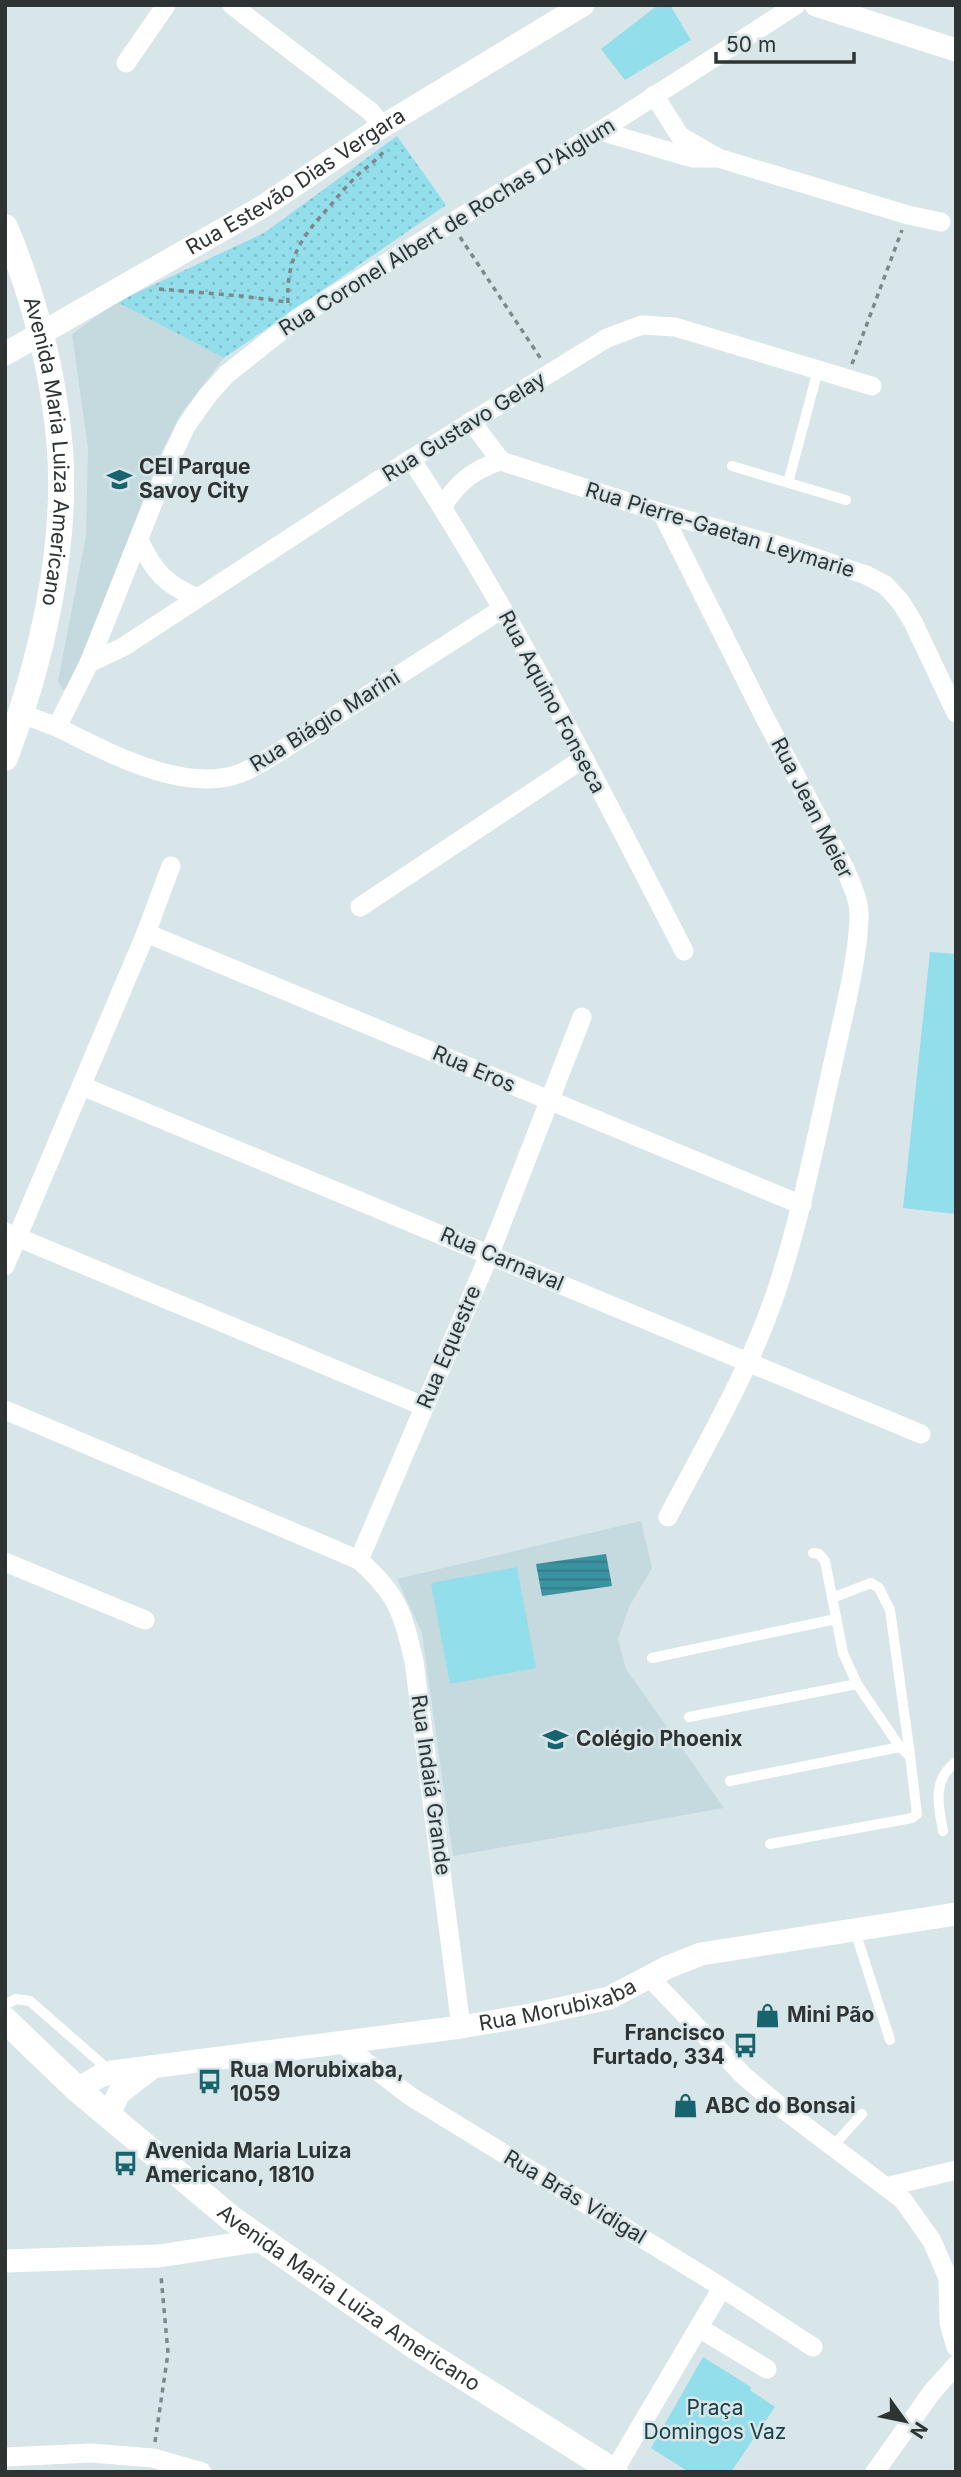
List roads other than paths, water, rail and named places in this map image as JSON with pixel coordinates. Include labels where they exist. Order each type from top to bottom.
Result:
[{"type":"main road","name":"Avenida Maria Luiza Americano","points":[[5,227],[18,258],[41,333],[56,410],[60,484],[55,558],[47,608],[22,714],[5,758]]},
{"type":"main road","name":"Avenida Maria Luiza Americano","points":[[5,2020],[77,2089],[232,2219],[416,2347],[615,2472]]},
{"type":"street","points":[[126,63],[166,5]]},
{"type":"street","points":[[232,5],[370,111],[383,126]]},
{"type":"street","name":"Rua Estevão Dias Vergara","points":[[5,354],[262,207],[383,126],[583,5]]},
{"type":"street","name":"Rua Coronel Albert de Rochas D'Aiglum","points":[[57,727],[89,663],[170,460],[187,426],[208,395],[227,374],[294,310],[451,223],[796,5]]},
{"type":"street","points":[[816,5],[869,13],[956,50]]},
{"type":"street","points":[[654,95],[680,136],[718,158],[908,215],[940,222]]},
{"type":"street","points":[[600,131],[692,158],[718,158]]},
{"type":"street","name":"Rua Gustavo Gelay","points":[[89,663],[123,647],[411,459],[550,372],[607,338],[642,325],[675,327],[872,386]]},
{"type":"street","points":[[442,507],[453,490],[467,477],[483,467],[501,461],[471,421]]},
{"type":"street","name":"Rua Aquino Fonseca","points":[[411,459],[502,609],[584,758],[684,951]]},
{"type":"street","name":"Rua Pierre-Gaetan Leymarie","points":[[501,461],[662,513],[783,547],[866,575],[886,585],[913,622],[956,713]]},
{"type":"street","name":"Rua Jean Meier","points":[[662,513],[846,871],[857,898],[859,916],[850,983],[802,1205],[776,1292],[747,1361],[668,1517]]},
{"type":"street","points":[[139,540],[150,564],[162,578],[178,590],[197,598]]},
{"type":"street","name":"Rua Biágio Marini","points":[[57,727],[98,748],[159,771],[191,778],[217,778],[241,773],[279,752],[502,609]]},
{"type":"street","points":[[22,714],[57,727]]},
{"type":"street","points":[[360,907],[584,758]]},
{"type":"street","points":[[5,1266],[11,1235],[82,1086],[171,866]]},
{"type":"street","name":"Rua Eros","points":[[146,933],[802,1205]]},
{"type":"street","name":"Rua Equestre","points":[[359,1560],[490,1253],[582,1017]]},
{"type":"street","name":"Rua Carnaval","points":[[82,1086],[921,1434]]},
{"type":"street","points":[[11,1235],[423,1406]]},
{"type":"street","points":[[5,1410],[359,1560]]},
{"type":"street","name":"Rua Indaiá Grande","points":[[359,1560],[378,1577],[394,1598],[405,1623],[414,1661],[461,2027]]},
{"type":"street","points":[[5,1562],[145,1620]]},
{"type":"street","name":"Rua Morubixaba","points":[[77,2089],[112,2072],[461,2027],[530,2015],[609,1998],[668,1966],[701,1954],[956,1914]]},
{"type":"street","points":[[649,1978],[744,2076],[902,2200],[932,2241],[952,2283],[948,2323],[956,2347]]},
{"type":"street","name":"Rua Brás Vidigal","points":[[341,2043],[410,2096],[813,2347]]},
{"type":"street","name":"Rua Morubixaba","points":[[108,2116],[119,2092],[149,2069]]},
{"type":"street","points":[[886,2186],[956,2171]]},
{"type":"street","points":[[208,2248],[222,2237],[232,2219]]},
{"type":"street","points":[[5,2261],[159,2256],[262,2240]]},
{"type":"street","points":[[615,2472],[722,2288]]},
{"type":"street","points":[[699,2328],[767,2369]]},
{"type":"street","points":[[875,2472],[932,2392],[956,2365]]},
{"type":"street","points":[[5,2457],[91,2454],[152,2458],[202,2472]]},
{"type":"lane","points":[[788,483],[818,370]]},
{"type":"lane","points":[[732,466],[846,500]]},
{"type":"lane","points":[[813,1553],[819,1554],[825,1561],[843,1654],[858,1684],[900,1746],[910,1756]]},
{"type":"lane","points":[[769,1843],[912,1818],[917,1814],[892,1620],[883,1594],[871,1583],[832,1598]]},
{"type":"lane","points":[[652,1658],[836,1619]]},
{"type":"lane","points":[[689,1717],[858,1684]]},
{"type":"lane","points":[[730,1781],[900,1746]]},
{"type":"lane","points":[[943,1831],[937,1796],[941,1778],[956,1762]]},
{"type":"lane","points":[[855,1931],[890,2040]]},
{"type":"lane","points":[[5,2005],[16,1999],[30,2001],[112,2072]]},
{"type":"lane","points":[[832,2147],[862,2114]]},
{"type":"place","name":"CEI Parque Savoy City","points":[[119,479]]},
{"type":"place","name":"Colégio Phoenix","points":[[556,1739]]},
{"type":"place","name":"Mini Pão","points":[[767,2015]]},
{"type":"place","name":"Francisco Furtado, 334","points":[[745,2045]]},
{"type":"place","name":"Rua Morubixaba, 1059","points":[[210,2082]]},
{"type":"place","name":"ABC do Bonsai","points":[[685,2106]]},
{"type":"place","name":"Avenida Maria Luiza Americano, 1810","points":[[125,2163]]},
{"type":"park label","name":"Praça Domingos Vaz","points":[[715,2420]]}]
